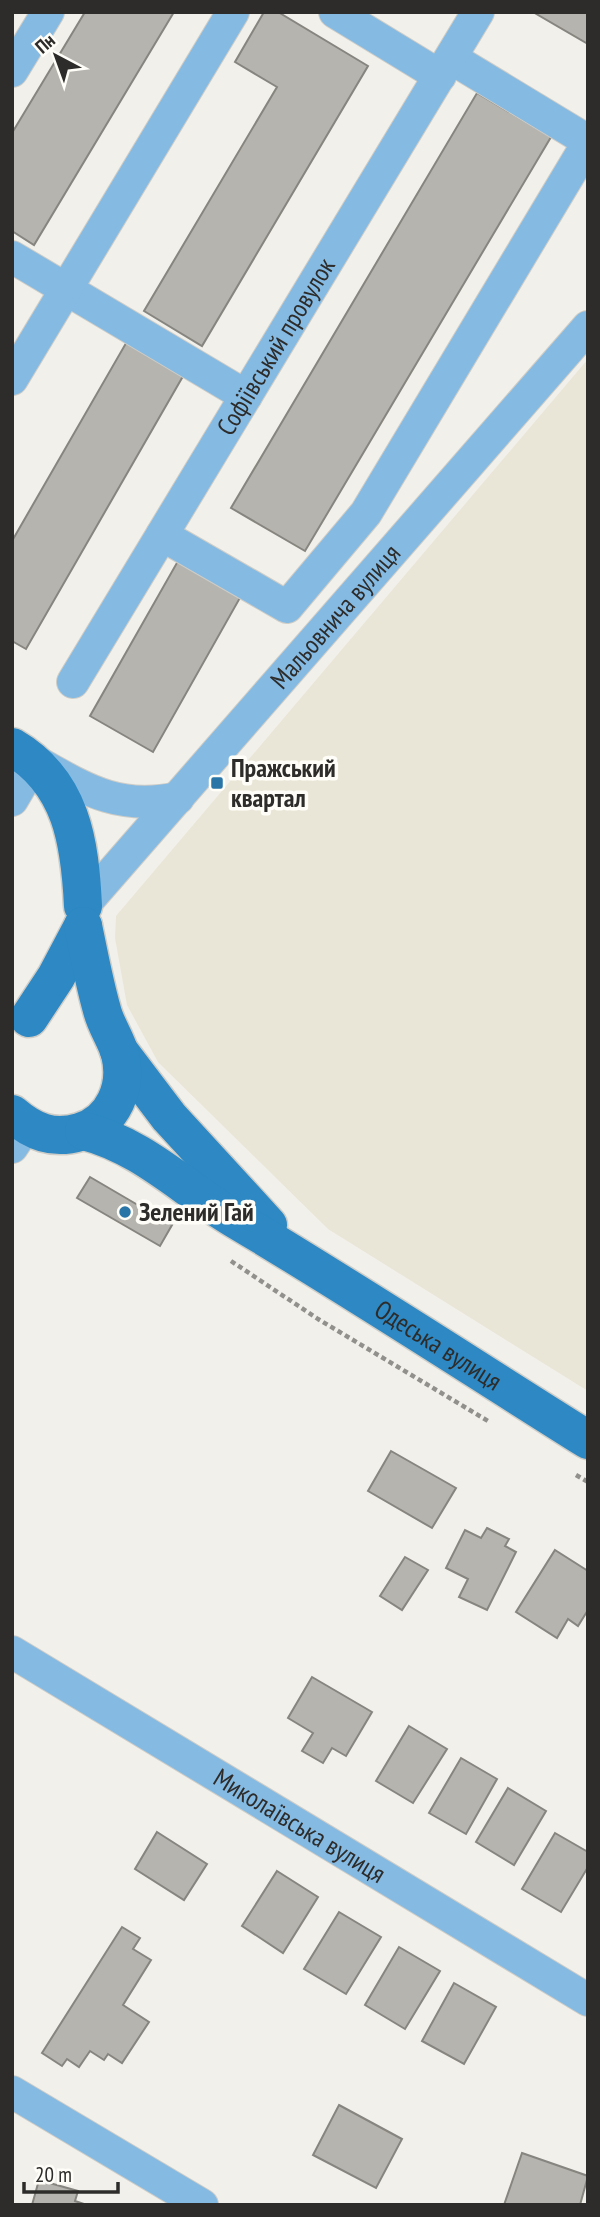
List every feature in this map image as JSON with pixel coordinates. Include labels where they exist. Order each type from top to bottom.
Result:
[{"type":"main road","points":[[17,1129],[63,1136],[84,1131],[103,1119],[120,1094],[123,1072],[113,1042],[83,916],[81,861],[73,820],[63,797],[23,754]]},
{"type":"main road","points":[[17,1028],[56,977],[83,916]]},
{"type":"main road","points":[[17,1028],[50,1011],[72,1011],[91,1018],[113,1042]]},
{"type":"main road","name":"Одеська вулиця","points":[[113,1042],[169,1117],[251,1203],[287,1249]]},
{"type":"main road","name":"Одеська вулиця","points":[[84,1131],[113,1138],[136,1151],[233,1218],[287,1249],[576,1454]]},
{"type":"street","points":[[12,71],[48,12]]},
{"type":"street","points":[[12,379],[233,12]]},
{"type":"street","points":[[162,535],[287,607],[366,513],[588,142],[335,12]]},
{"type":"street","name":"Софіївський провулок","points":[[73,682],[478,12]]},
{"type":"street","points":[[12,257],[246,397]]},
{"type":"street","name":"Мальовнича вулиця","points":[[83,916],[177,798],[588,327]]},
{"type":"street","points":[[12,800],[23,754],[90,792],[129,803],[152,804],[177,798]]},
{"type":"street","name":"Миколаївська вулиця","points":[[12,1652],[588,2000]]},
{"type":"street","points":[[12,2092],[202,2205]]},
{"type":"path","points":[[226,1257],[318,1319],[496,1426]]},
{"type":"path","points":[[576,1454],[588,1482]]},
{"type":"shaded area","points":[[588,359],[588,1391],[328,1229],[158,1062],[127,1005],[115,938],[116,916]]},
{"type":"building","points":[[85,12],[174,12],[34,245],[12,231],[12,133]]},
{"type":"building","points":[[264,12],[278,12],[368,66],[202,346],[144,311],[277,87],[235,62]]},
{"type":"building","points":[[533,12],[588,12],[588,44]]},
{"type":"building","points":[[477,93],[551,137],[305,551],[231,508]]},
{"type":"building","points":[[133,331],[190,364],[26,649],[12,641],[12,541]]},
{"type":"building","points":[[178,561],[241,596],[153,752],[90,716]]},
{"type":"building","name":"Зелений Гай","points":[[90,1177],[172,1225],[160,1246],[77,1198]]},
{"type":"building","points":[[391,1451],[456,1488],[432,1528],[368,1491]]},
{"type":"building","points":[[487,1528],[509,1539],[505,1546],[516,1552],[487,1610],[459,1597],[468,1579],[446,1568],[465,1530],[481,1538]]},
{"type":"building","points":[[555,1550],[588,1571],[588,1610],[578,1626],[568,1619],[557,1638],[516,1612]]},
{"type":"building","points":[[405,1557],[428,1570],[402,1610],[380,1596]]},
{"type":"building","points":[[312,1677],[372,1712],[346,1756],[332,1748],[323,1763],[302,1751],[313,1733],[288,1718]]},
{"type":"building","points":[[409,1726],[447,1749],[413,1803],[376,1781]]},
{"type":"building","points":[[461,1758],[497,1779],[466,1834],[429,1813]]},
{"type":"building","points":[[508,1788],[546,1811],[514,1865],[476,1842]]},
{"type":"building","points":[[157,1832],[207,1864],[184,1900],[135,1869]]},
{"type":"building","points":[[555,1833],[588,1852],[588,1867],[561,1912],[522,1889]]},
{"type":"building","points":[[277,1871],[318,1897],[283,1953],[242,1926]]},
{"type":"building","points":[[339,1912],[381,1937],[346,1994],[304,1969]]},
{"type":"building","points":[[122,1927],[140,1938],[133,1949],[151,1960],[123,2005],[149,2022],[122,2063],[108,2054],[104,2060],[90,2051],[79,2067],[67,2059],[62,2066],[42,2053]]},
{"type":"building","points":[[399,1947],[440,1971],[405,2029],[365,2005]]},
{"type":"building","points":[[454,1983],[496,2007],[464,2064],[422,2041]]},
{"type":"building","points":[[339,2105],[402,2139],[376,2188],[313,2155]]},
{"type":"building","points":[[522,2153],[588,2176],[580,2205],[504,2205]]},
{"type":"building","points":[[39,2180],[78,2191],[75,2201],[87,2205],[32,2205]]},
{"type":"place","name":"Пражський квартал","points":[[217,783]]},
{"type":"place","name":"Зелений Гай","points":[[125,1212]]}]
